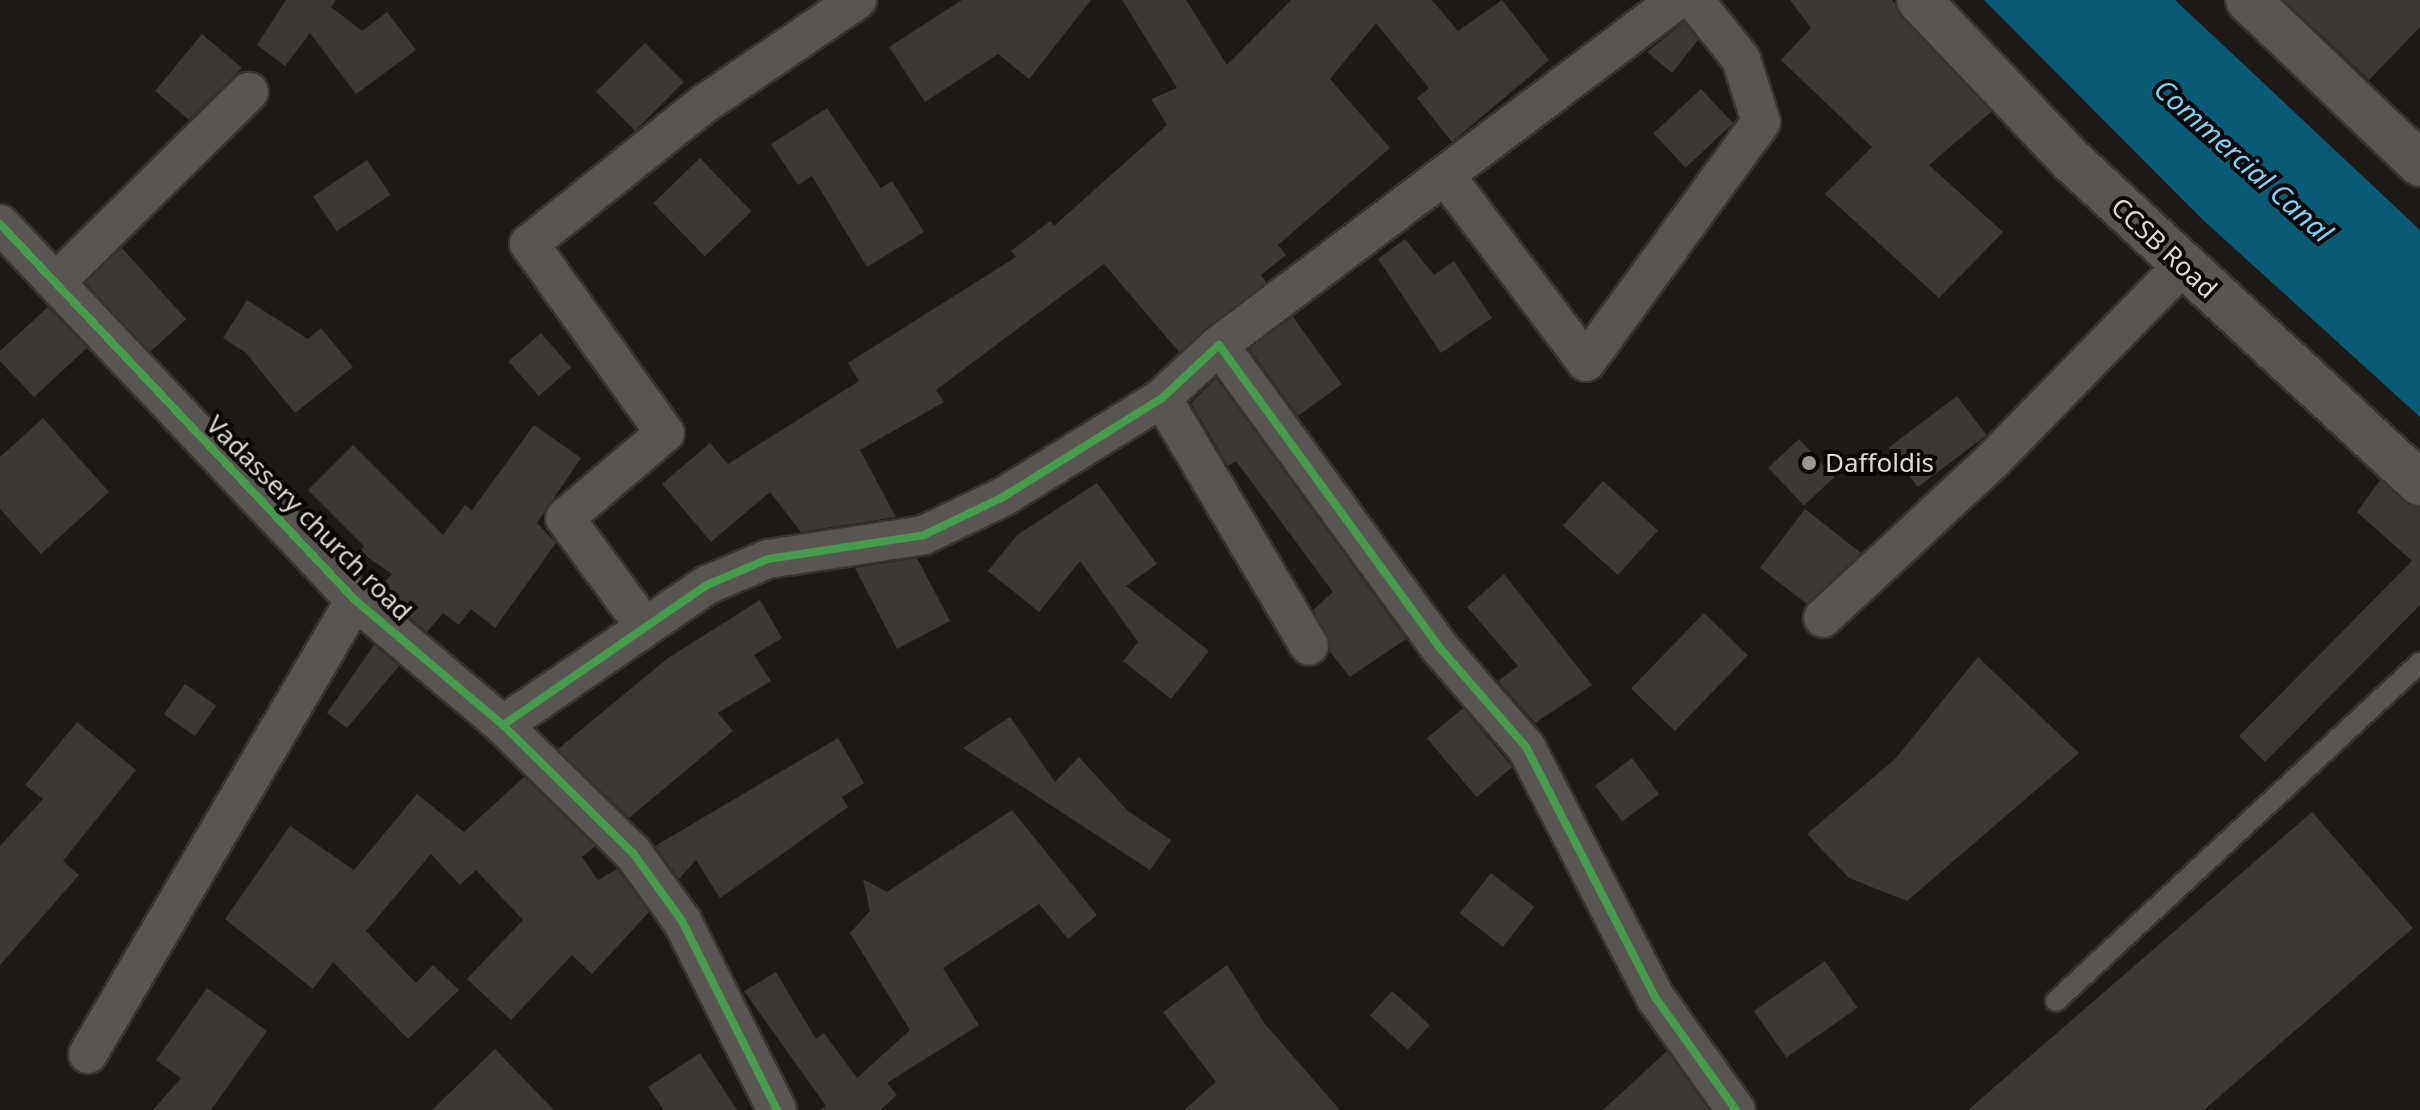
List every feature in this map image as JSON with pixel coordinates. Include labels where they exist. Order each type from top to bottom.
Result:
[{"type":"main road","name":"CCSB Road","points":[[1919,0],[2182,266],[2420,483]]},
{"type":"main road","points":[[2248,0],[2420,164]]},
{"type":"street","points":[[645,627],[565,518],[665,433],[529,244],[729,86],[857,0]]},
{"type":"street","points":[[503,725],[707,585],[768,559],[924,535],[1003,497],[1162,398],[1219,345],[1677,0]]},
{"type":"street","points":[[1445,175],[1586,362],[1761,122],[1741,59],[1694,0]]},
{"type":"street","points":[[56,282],[249,92]]},
{"type":"street","name":"Vadassery church road","points":[[0,224],[355,600],[503,725],[633,853],[682,921],[777,1110]]},
{"type":"street","points":[[1823,618],[1992,461],[2182,266]]},
{"type":"street","points":[[1219,345],[1439,647],[1526,747],[1655,997],[1736,1110]]},
{"type":"street","points":[[1162,398],[1309,646]]},
{"type":"street","points":[[88,1054],[355,600]]},
{"type":"lane","points":[[2056,1001],[2420,663]]},
{"type":"water","name":"Commercial Canal","points":[[1984,0],[2175,0],[2420,230],[2420,417],[2202,219]]},
{"type":"building","points":[[286,0],[336,0],[331,7],[362,31],[387,12],[416,50],[356,94],[310,33],[285,66],[257,45]]},
{"type":"building","points":[[962,0],[1091,0],[1029,79],[998,54],[925,102],[889,47]]},
{"type":"building","points":[[1122,0],[1186,0],[1227,65],[1291,0],[1432,0],[1458,31],[1502,0],[1549,60],[1452,142],[1417,98],[1429,88],[1376,23],[1330,79],[1390,148],[1278,245],[1286,255],[1261,275],[1266,282],[1179,352],[1104,264],[936,390],[944,402],[860,450],[896,517],[801,532],[770,492],[711,542],[662,484],[710,443],[728,464],[859,381],[848,363],[1016,257],[1011,251],[1050,221],[1054,226],[1167,125],[1151,99],[1177,88]]},
{"type":"building","points":[[1790,0],[1892,0],[1991,112],[1929,165],[2003,232],[1939,298],[1825,194],[1872,147],[1781,60],[1811,28]]},
{"type":"building","points":[[2284,0],[2420,0],[2420,27],[2369,80]]},
{"type":"building","points":[[1684,22],[1698,40],[1672,73],[1647,52]]},
{"type":"building","points":[[202,34],[242,68],[189,120],[155,91]]},
{"type":"building","points":[[645,43],[684,82],[635,131],[596,92]]},
{"type":"building","points":[[1701,89],[1733,123],[1686,168],[1653,133]]},
{"type":"building","points":[[827,108],[881,188],[892,181],[924,232],[867,267],[812,176],[798,185],[771,144]]},
{"type":"building","points":[[700,158],[751,211],[705,256],[653,203]]},
{"type":"building","points":[[367,160],[390,195],[337,231],[313,196]]},
{"type":"building","points":[[1405,239],[1434,275],[1454,261],[1492,318],[1441,353],[1378,259]]},
{"type":"building","points":[[122,248],[186,319],[149,353],[85,281]]},
{"type":"building","points":[[247,300],[308,339],[321,328],[353,367],[295,413],[246,353],[223,338]]},
{"type":"building","points":[[48,307],[87,348],[34,397],[0,361],[0,351]]},
{"type":"building","points":[[1293,317],[1342,384],[1298,416],[1249,349]]},
{"type":"building","points":[[541,333],[571,368],[539,396],[509,361]]},
{"type":"building","points":[[1216,378],[1406,639],[1350,677],[1330,652],[1313,610],[1333,592],[1236,461],[1228,466],[1191,403]]},
{"type":"building","points":[[1957,396],[1986,435],[1918,487],[1888,448]]},
{"type":"building","points":[[43,418],[109,492],[41,554],[0,509],[0,457]]},
{"type":"building","points":[[534,425],[581,458],[537,523],[556,543],[495,628],[471,609],[459,625],[443,613],[427,632],[378,590],[392,574],[360,552],[364,546],[308,490],[353,445],[443,535],[465,505],[472,510]]},
{"type":"building","points":[[1799,439],[1834,477],[1804,506],[1768,468]]},
{"type":"building","points":[[2380,480],[2420,507],[2420,605],[2265,762],[2239,736],[2412,561],[2357,512]]},
{"type":"building","points":[[1603,481],[1658,531],[1618,575],[1563,526]]},
{"type":"building","points":[[1097,483],[1157,564],[1126,586],[1209,651],[1171,699],[1123,661],[1138,642],[1080,561],[1039,612],[988,571],[1017,535]]},
{"type":"building","points":[[1805,509],[1861,553],[1807,604],[1760,568]]},
{"type":"building","points":[[917,558],[950,621],[897,649],[855,568]]},
{"type":"building","points":[[1504,574],[1592,685],[1535,723],[1498,681],[1518,666],[1467,607]]},
{"type":"building","points":[[760,600],[782,638],[754,655],[771,681],[718,713],[733,731],[629,818],[558,749],[668,658]]},
{"type":"building","points":[[1704,613],[1748,655],[1675,731],[1631,689]]},
{"type":"building","points":[[374,645],[399,666],[347,728],[327,713]]},
{"type":"building","points":[[1978,657],[2079,753],[1907,901],[1849,878],[1807,834],[1895,759]]},
{"type":"building","points":[[185,684],[216,706],[195,736],[164,714]]},
{"type":"building","points":[[1463,708],[1512,767],[1476,797],[1427,738]]},
{"type":"building","points":[[1010,717],[1055,782],[1079,757],[1128,811],[1171,840],[1150,870],[963,748]]},
{"type":"building","points":[[77,722],[136,770],[63,861],[79,875],[0,965],[0,846],[43,799],[25,785]]},
{"type":"building","points":[[838,738],[864,783],[842,797],[848,807],[720,898],[696,860],[679,879],[655,846]]},
{"type":"building","points":[[1632,758],[1659,794],[1622,822],[1595,786]]},
{"type":"building","points":[[524,777],[595,846],[582,857],[598,880],[617,869],[649,912],[592,974],[572,955],[511,1020],[467,979],[523,920],[476,870],[460,885],[431,854],[366,931],[416,983],[433,965],[459,990],[408,1039],[333,962],[313,989],[225,919],[290,826],[354,870],[417,794],[464,832]]},
{"type":"building","points":[[1012,810],[1097,915],[1068,939],[1039,904],[943,968],[979,1025],[887,1083],[897,1095],[880,1110],[821,1110],[826,1106],[744,991],[776,972],[816,1039],[824,1033],[857,1078],[910,1030],[850,933],[870,911],[863,879],[887,892]]},
{"type":"building","points":[[2312,812],[2413,928],[2204,1110],[1968,1110]]},
{"type":"building","points":[[1491,873],[1534,907],[1503,947],[1460,913]]},
{"type":"building","points":[[1825,961],[1858,1008],[1786,1058],[1754,1011]]},
{"type":"building","points":[[1227,965],[1265,1024],[1340,1110],[1184,1110],[1216,1082],[1163,1012]]},
{"type":"building","points":[[207,988],[267,1031],[211,1110],[153,1110],[181,1078],[156,1060]]},
{"type":"building","points":[[1392,991],[1430,1025],[1408,1050],[1370,1016]]},
{"type":"building","points":[[495,1049],[554,1110],[432,1110]]},
{"type":"building","points":[[1667,1051],[1709,1110],[1603,1110]]},
{"type":"building","points":[[700,1053],[737,1110],[664,1110],[648,1087]]},
{"type":"cycle path","points":[[0,224],[355,600],[503,725],[633,853],[682,921],[777,1110]]},
{"type":"cycle path","points":[[503,725],[707,585],[768,559],[924,535],[1003,497],[1162,398],[1219,345],[1439,647],[1526,747],[1655,997],[1736,1110]]},
{"type":"place","name":"Daffoldis","points":[[1809,463]]}]
